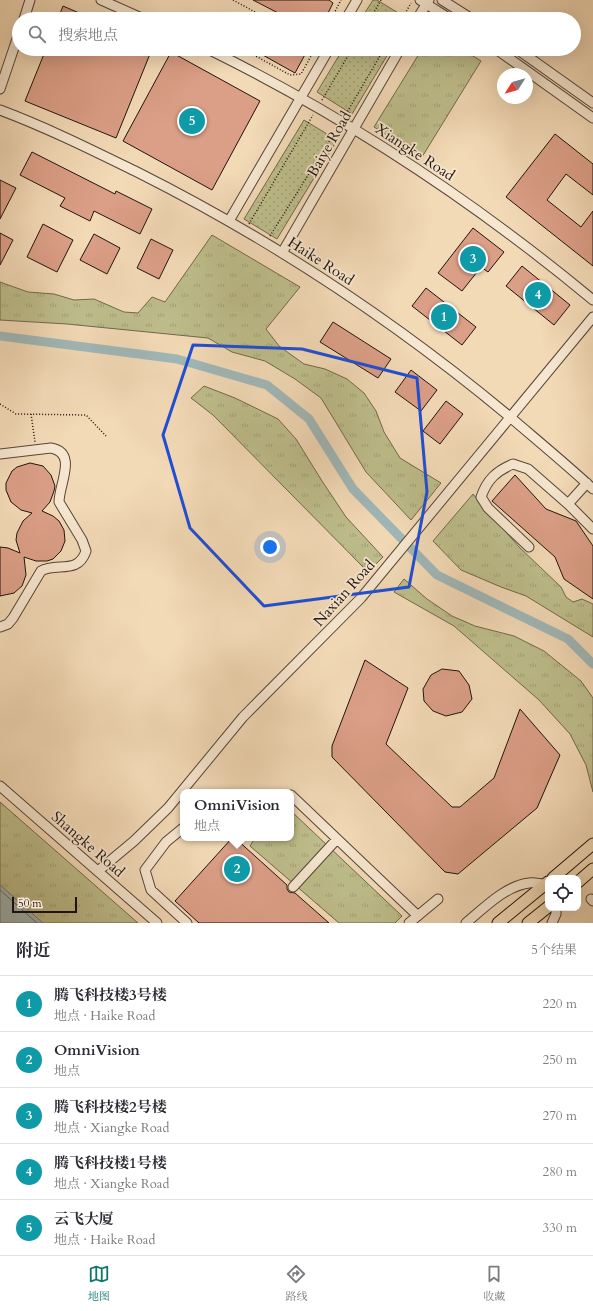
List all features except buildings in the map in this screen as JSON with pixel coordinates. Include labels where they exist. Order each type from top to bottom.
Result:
[{"type":"main road","points":[[556,875],[593,844]]},
{"type":"main road","points":[[581,879],[593,869]]},
{"type":"main road","points":[[498,923],[545,884]]},
{"type":"main road","points":[[528,923],[545,909]]},
{"type":"street","points":[[26,12],[30,0]]},
{"type":"street","points":[[101,0],[128,12]]},
{"type":"street","points":[[350,12],[357,0]]},
{"type":"street","points":[[442,0],[461,12]]},
{"type":"street","points":[[421,12],[425,1],[440,12]]},
{"type":"street","points":[[0,89],[12,54]]},
{"type":"street","name":"Xiangke Road","points":[[221,56],[318,108],[382,146],[471,206],[529,248],[593,300]]},
{"type":"street","points":[[229,221],[325,56]]},
{"type":"street","name":"Baiye Road","points":[[282,253],[396,56]]},
{"type":"street","points":[[506,56],[593,118]]},
{"type":"street","points":[[526,56],[593,103]]},
{"type":"street","name":"Haike Road","points":[[0,110],[54,132],[110,158],[164,186],[229,221],[342,291],[427,351],[510,417],[590,486]]},
{"type":"street","name":"Naxian Road","points":[[185,789],[244,717],[337,623],[386,568],[593,317]]},
{"type":"street","points":[[0,454],[55,449],[62,453],[65,458],[66,466],[59,502],[82,540],[86,551],[82,560],[72,566],[49,568],[40,571],[13,618],[8,624],[0,627]]},
{"type":"street","points":[[529,547],[488,508],[481,497],[484,487],[500,470],[513,464],[528,469],[568,504],[593,529]]},
{"type":"street","points":[[568,504],[590,486]]},
{"type":"street","name":"Shangke Road","points":[[0,786],[157,923]]},
{"type":"street","name":"Naxian Road","points":[[98,871],[146,830],[180,795]]},
{"type":"street","points":[[294,798],[418,916]]},
{"type":"street","points":[[180,830],[166,842],[145,870],[152,890],[187,923]]},
{"type":"street","points":[[293,887],[337,839]]},
{"type":"street","points":[[466,923],[497,898],[517,885],[545,881]]},
{"type":"street","points":[[410,923],[438,899]]},
{"type":"street","points":[[552,923],[556,911]]},
{"type":"path","points":[[233,0],[255,12]]},
{"type":"path","points":[[335,12],[341,0]]},
{"type":"path","points":[[374,12],[381,0]]},
{"type":"path","points":[[406,12],[413,0]]},
{"type":"path","points":[[256,56],[290,75],[301,74],[311,56]]},
{"type":"path","points":[[245,231],[348,56]]},
{"type":"path","points":[[266,243],[380,56]]},
{"type":"path","points":[[0,404],[16,414],[86,415],[106,436]]},
{"type":"path","points":[[31,414],[36,450]]},
{"type":"highlighted area","points":[[193,345],[302,349],[417,378],[427,492],[409,587],[264,606],[190,528],[163,435]]},
{"type":"green space","points":[[373,0],[377,0],[397,12],[365,12]]},
{"type":"green space","points":[[339,56],[387,56],[352,114],[317,92]]},
{"type":"green space","points":[[418,56],[473,56],[481,61],[422,157],[374,127]]},
{"type":"green space","points":[[304,120],[337,140],[277,239],[244,219]]},
{"type":"green space","points":[[212,235],[300,287],[266,329],[279,346],[304,364],[325,369],[347,379],[364,393],[376,411],[384,432],[400,458],[441,483],[411,520],[366,472],[321,398],[295,379],[265,361],[232,352],[208,338],[67,324],[0,320],[0,282],[28,292],[54,294],[74,300],[94,299],[124,312],[138,313],[152,297],[165,302]]},
{"type":"green space","points":[[204,386],[235,398],[278,419],[296,439],[346,517],[383,557],[368,572],[213,415],[191,398]]},
{"type":"green space","points":[[473,494],[519,547],[561,587],[566,597],[573,602],[582,599],[593,604],[593,637],[526,596],[461,570],[433,541]]},
{"type":"green space","points":[[404,579],[427,599],[452,616],[475,626],[514,636],[544,651],[581,681],[593,698],[593,792],[586,765],[570,734],[539,700],[454,626],[394,592]]},
{"type":"green space","points":[[0,802],[138,923],[41,923],[0,887]]},
{"type":"green space","points":[[294,814],[402,916],[395,923],[339,923],[250,846],[253,841],[294,841]]},
{"type":"water","points":[[0,885],[43,923],[0,923]]},
{"type":"waterway","points":[[0,336],[177,359],[267,385],[309,419],[353,489],[437,575],[568,639],[593,664]]},
{"type":"place","name":"云飞大厦","points":[[192,121]]},
{"type":"place","name":"腾飞科技楼2号楼","points":[[473,259]]},
{"type":"place","name":"腾飞科技楼1号楼","points":[[538,295]]},
{"type":"place","name":"腾飞科技楼3号楼","points":[[444,317]]},
{"type":"place","name":"OmniVision","points":[[237,869]]}]
